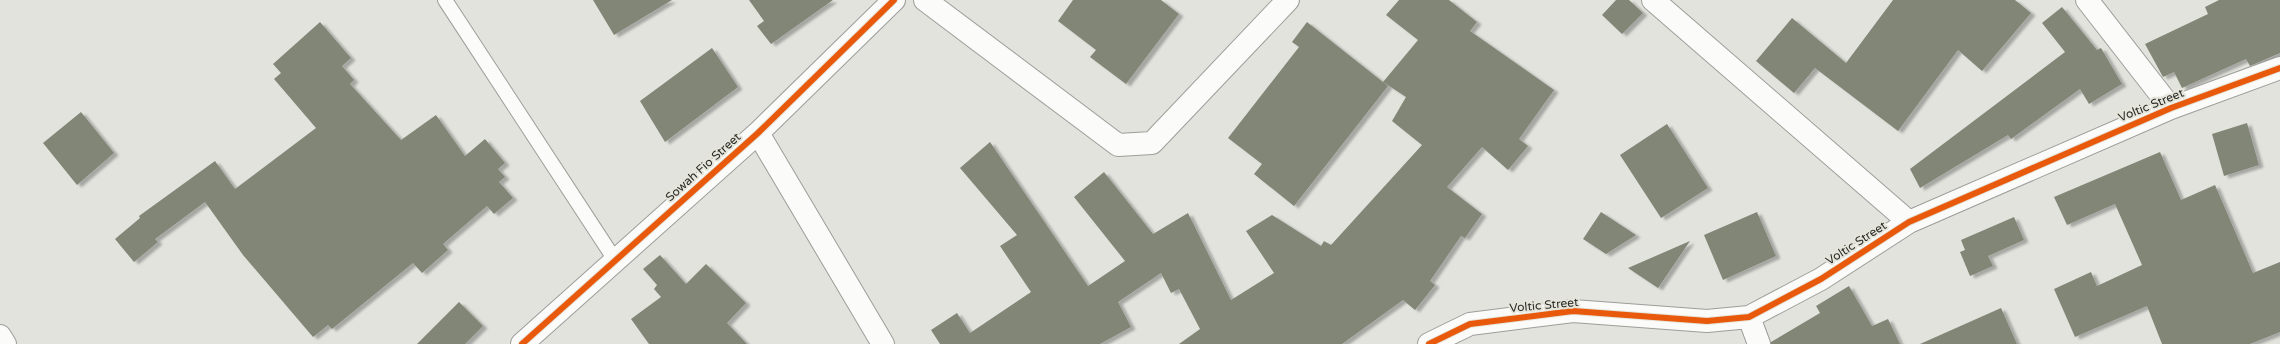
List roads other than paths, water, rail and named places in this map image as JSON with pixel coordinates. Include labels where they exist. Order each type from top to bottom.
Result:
[{"type":"street","name":"Sowah Fio Street","points":[[522,344],[758,132],[894,0]]},
{"type":"street","points":[[925,0],[1118,145],[1152,143],[1288,0]]},
{"type":"street","points":[[1653,0],[1909,222]]},
{"type":"street","points":[[2087,0],[2171,108]]},
{"type":"street","name":"Voltic Street","points":[[1429,344],[1470,324],[1574,311],[1707,321],[1749,317],[1821,279],[1909,222],[2171,108],[2280,68]]},
{"type":"street","points":[[758,132],[883,344]]},
{"type":"street","points":[[1749,317],[1759,344]]},
{"type":"street","points":[[0,336],[6,344]]},
{"type":"lane","points":[[445,0],[615,260]]}]
